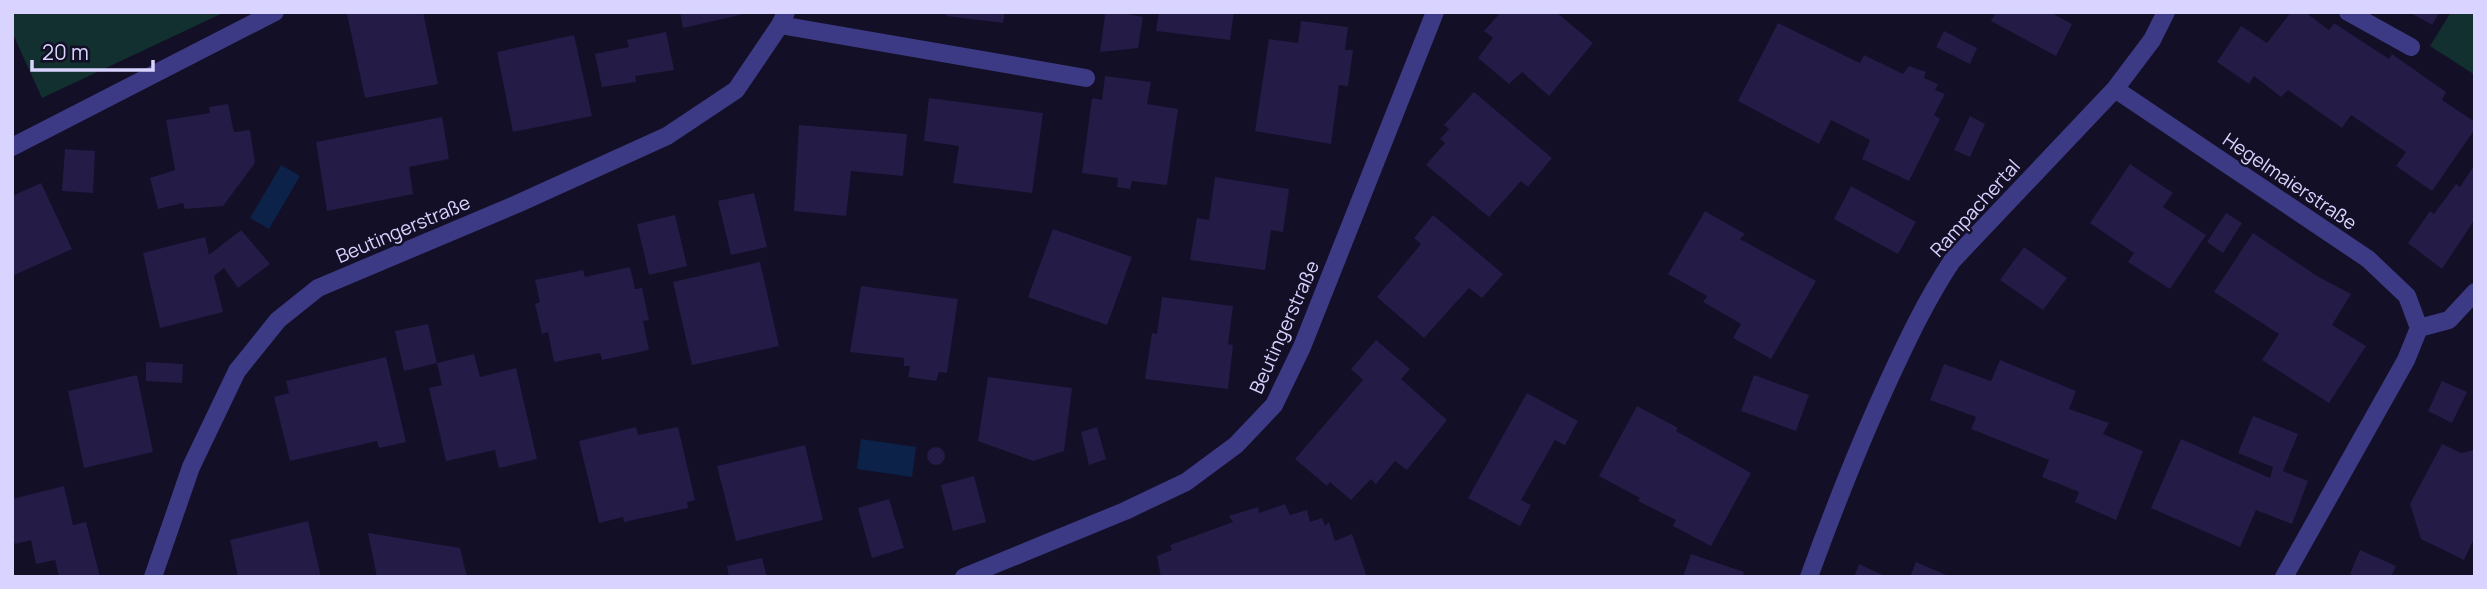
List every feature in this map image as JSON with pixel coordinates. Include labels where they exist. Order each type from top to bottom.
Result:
[{"type":"street","points":[[12,147],[275,12]]},
{"type":"street","name":"Beutingerstraße","points":[[964,577],[1125,511],[1186,482],[1236,445],[1274,405],[1302,347],[1435,12]]},
{"type":"street","name":"Rampachertal","points":[[1809,577],[1852,460],[1934,287],[1952,261],[2115,89],[2152,40],[2166,12]]},
{"type":"street","points":[[2348,12],[2411,47]]},
{"type":"street","name":"Beutingerstraße","points":[[153,577],[191,467],[237,370],[278,320],[318,288],[517,204],[667,136],[736,90],[783,19],[1086,78]]},
{"type":"street","name":"Hegelmaierstraße","points":[[2115,89],[2368,259],[2407,296],[2419,328]]},
{"type":"street","points":[[2284,577],[2406,360],[2419,328],[2449,320],[2475,292]]},
{"type":"green space","points":[[12,12],[225,12],[42,98],[12,32]]},
{"type":"green space","points":[[2451,12],[2475,12],[2475,75],[2430,46]]},
{"type":"water","points":[[281,165],[300,176],[269,229],[250,218]]},
{"type":"water","points":[[861,439],[916,447],[912,477],[857,469]]},
{"type":"building","points":[[423,12],[438,84],[365,98],[347,14]]},
{"type":"building","points":[[680,12],[740,12],[740,15],[683,28]]},
{"type":"building","points":[[947,12],[1005,12],[1003,23],[946,16]]},
{"type":"building","points":[[1099,12],[1143,17],[1138,48],[1100,52],[1105,15]]},
{"type":"building","points":[[1159,12],[1234,12],[1230,40],[1156,31]]},
{"type":"building","points":[[1501,12],[1556,12],[1593,43],[1549,96],[1522,72],[1509,84],[1478,58],[1493,38],[1484,31]]},
{"type":"building","points":[[1996,12],[2050,12],[2072,24],[2056,56],[1991,21]]},
{"type":"building","points":[[2291,12],[2305,12],[2329,30],[2334,23],[2389,59],[2392,54],[2446,92],[2442,100],[2475,122],[2475,129],[2432,191],[2396,166],[2406,152],[2351,115],[2342,128],[2288,90],[2281,97],[2254,76],[2249,84],[2217,62],[2241,26],[2267,43]]},
{"type":"building","points":[[2409,12],[2440,12],[2432,25]]},
{"type":"building","points":[[1301,21],[1348,27],[1345,50],[1353,50],[1348,86],[1339,85],[1331,144],[1255,131],[1269,39],[1298,43]]},
{"type":"building","points":[[1778,23],[1860,63],[1864,55],[1903,74],[1909,66],[1926,72],[1924,78],[1938,84],[1935,90],[1945,94],[1934,115],[1940,119],[1909,181],[1862,159],[1870,140],[1831,120],[1819,144],[1738,101]]},
{"type":"building","points":[[1944,31],[1977,48],[1970,64],[1936,47]]},
{"type":"building","points":[[666,32],[674,70],[635,76],[636,82],[602,87],[595,54],[629,47],[627,40]]},
{"type":"building","points":[[574,35],[592,116],[513,132],[497,52]]},
{"type":"building","points":[[1105,76],[1151,82],[1147,104],[1178,109],[1167,185],[1132,181],[1130,189],[1117,187],[1118,178],[1082,173],[1092,98],[1102,100]]},
{"type":"building","points":[[1474,92],[1552,158],[1528,187],[1521,181],[1489,217],[1426,165],[1445,143],[1440,139],[1449,129],[1444,125]]},
{"type":"building","points":[[929,98],[1043,113],[1032,193],[953,183],[959,146],[924,141]]},
{"type":"building","points":[[228,104],[234,132],[250,130],[255,163],[223,206],[185,209],[183,203],[158,209],[150,178],[175,170],[166,120],[210,113],[209,107]]},
{"type":"building","points":[[1970,116],[1985,124],[1970,157],[1954,150]]},
{"type":"building","points":[[442,117],[449,159],[409,167],[413,194],[327,211],[316,142]]},
{"type":"building","points":[[799,125],[907,134],[903,176],[851,171],[846,216],[794,211]]},
{"type":"building","points":[[65,149],[95,151],[93,193],[62,191]]},
{"type":"building","points":[[2130,164],[2173,193],[2163,207],[2206,235],[2170,289],[2128,262],[2134,253],[2090,223]]},
{"type":"building","points":[[2475,164],[2475,219],[2442,269],[2408,243],[2430,211],[2434,214],[2456,184],[2460,187]]},
{"type":"building","points":[[1215,177],[1289,189],[1283,232],[1271,230],[1265,270],[1190,260],[1197,218],[1209,220]]},
{"type":"building","points":[[41,183],[72,249],[12,276],[12,196]]},
{"type":"building","points":[[1851,186],[1916,222],[1898,254],[1834,219]]},
{"type":"building","points":[[754,193],[767,247],[731,255],[718,201]]},
{"type":"building","points":[[1705,211],[1745,234],[1740,239],[1816,281],[1771,359],[1733,338],[1741,324],[1703,302],[1707,296],[1668,274]]},
{"type":"building","points":[[2226,213],[2242,223],[2223,253],[2207,242]]},
{"type":"building","points":[[675,215],[687,266],[649,275],[637,224]]},
{"type":"building","points":[[1433,215],[1503,274],[1482,298],[1469,288],[1424,338],[1377,297],[1421,244],[1414,238]]},
{"type":"building","points":[[1053,229],[1132,257],[1107,325],[1028,297]]},
{"type":"building","points":[[241,230],[270,264],[238,288],[224,268],[214,276],[223,312],[160,328],[143,253],[205,237],[209,255]]},
{"type":"building","points":[[2253,233],[2317,276],[2351,294],[2332,325],[2366,346],[2329,403],[2262,360],[2279,334],[2214,292]]},
{"type":"building","points":[[2024,247],[2067,278],[2043,310],[2000,280]]},
{"type":"building","points":[[760,262],[779,346],[692,365],[673,282]]},
{"type":"building","points":[[630,267],[635,289],[642,288],[649,320],[643,321],[649,350],[602,360],[600,353],[554,362],[548,332],[542,334],[535,304],[540,302],[535,280],[583,270],[585,277]]},
{"type":"building","points":[[861,286],[958,299],[947,373],[939,372],[936,381],[908,377],[910,366],[904,366],[904,358],[850,352]]},
{"type":"building","points":[[1162,297],[1233,306],[1228,344],[1233,345],[1228,389],[1145,379],[1152,333],[1157,334]]},
{"type":"building","points":[[428,324],[437,363],[404,371],[395,331]]},
{"type":"building","points":[[1376,340],[1410,369],[1401,379],[1447,420],[1407,470],[1395,461],[1376,484],[1371,479],[1351,500],[1330,482],[1327,486],[1295,459],[1363,380],[1351,369]]},
{"type":"building","points":[[474,354],[480,377],[516,368],[537,459],[499,468],[495,450],[446,461],[429,388],[442,385],[437,363]]},
{"type":"building","points":[[386,357],[406,442],[379,448],[377,441],[290,461],[274,397],[289,393],[286,381]]},
{"type":"building","points":[[2000,360],[2076,391],[2069,409],[2109,423],[2103,434],[2143,451],[2116,520],[2075,502],[2079,492],[2042,477],[2049,460],[1971,429],[1976,417],[1930,400],[1944,364],[1991,381]]},
{"type":"building","points":[[146,362],[183,364],[182,383],[146,381]]},
{"type":"building","points":[[137,375],[153,452],[84,468],[68,391]]},
{"type":"building","points":[[1754,375],[1809,395],[1796,431],[1741,411]]},
{"type":"building","points":[[988,377],[1072,388],[1064,451],[1033,461],[978,441]]},
{"type":"building","points":[[2442,381],[2467,392],[2452,423],[2428,411]]},
{"type":"building","points":[[1527,393],[1578,421],[1565,445],[1555,440],[1521,500],[1531,505],[1520,526],[1468,498]]},
{"type":"building","points":[[1637,406],[1751,473],[1711,546],[1673,526],[1676,520],[1638,501],[1640,498],[1599,476]]},
{"type":"building","points":[[2253,416],[2298,434],[2283,471],[2308,481],[2292,524],[2256,510],[2240,547],[2151,508],[2181,439],[2270,478],[2273,467],[2238,453]]},
{"type":"building","points":[[636,427],[638,435],[678,427],[695,500],[687,502],[688,508],[624,522],[623,517],[599,523],[579,441]]},
{"type":"building","points":[[1097,427],[1106,459],[1089,465],[1081,432]]},
{"type":"building","points":[[2442,444],[2461,453],[2475,450],[2475,536],[2464,560],[2421,539],[2410,504]]},
{"type":"building","points":[[805,445],[823,520],[736,541],[717,466]]},
{"type":"building","points":[[936,447],[942,450],[945,456],[942,462],[936,465],[930,462],[927,456],[930,450]]},
{"type":"building","points":[[974,476],[986,522],[953,531],[941,485]]},
{"type":"building","points":[[64,486],[73,525],[86,522],[100,577],[59,577],[55,560],[36,564],[31,540],[15,544],[12,534],[12,499]]},
{"type":"building","points":[[889,499],[904,548],[872,558],[858,508]]},
{"type":"building","points":[[1285,504],[1290,515],[1307,510],[1310,522],[1322,518],[1325,526],[1329,522],[1335,541],[1352,534],[1367,577],[1161,577],[1157,556],[1172,550],[1170,545],[1233,522],[1229,516],[1258,507],[1259,513]]},
{"type":"building","points":[[308,521],[321,577],[238,577],[230,540]]},
{"type":"building","points":[[368,533],[460,548],[467,577],[377,577]]},
{"type":"building","points":[[2360,550],[2396,566],[2391,577],[2357,577],[2350,574]]},
{"type":"building","points":[[1691,554],[1744,572],[1743,577],[1683,577]]},
{"type":"building","points":[[762,558],[767,577],[729,577],[727,566]]},
{"type":"building","points":[[1916,562],[1951,577],[1910,577]]},
{"type":"building","points":[[1859,564],[1887,577],[1854,577]]}]
